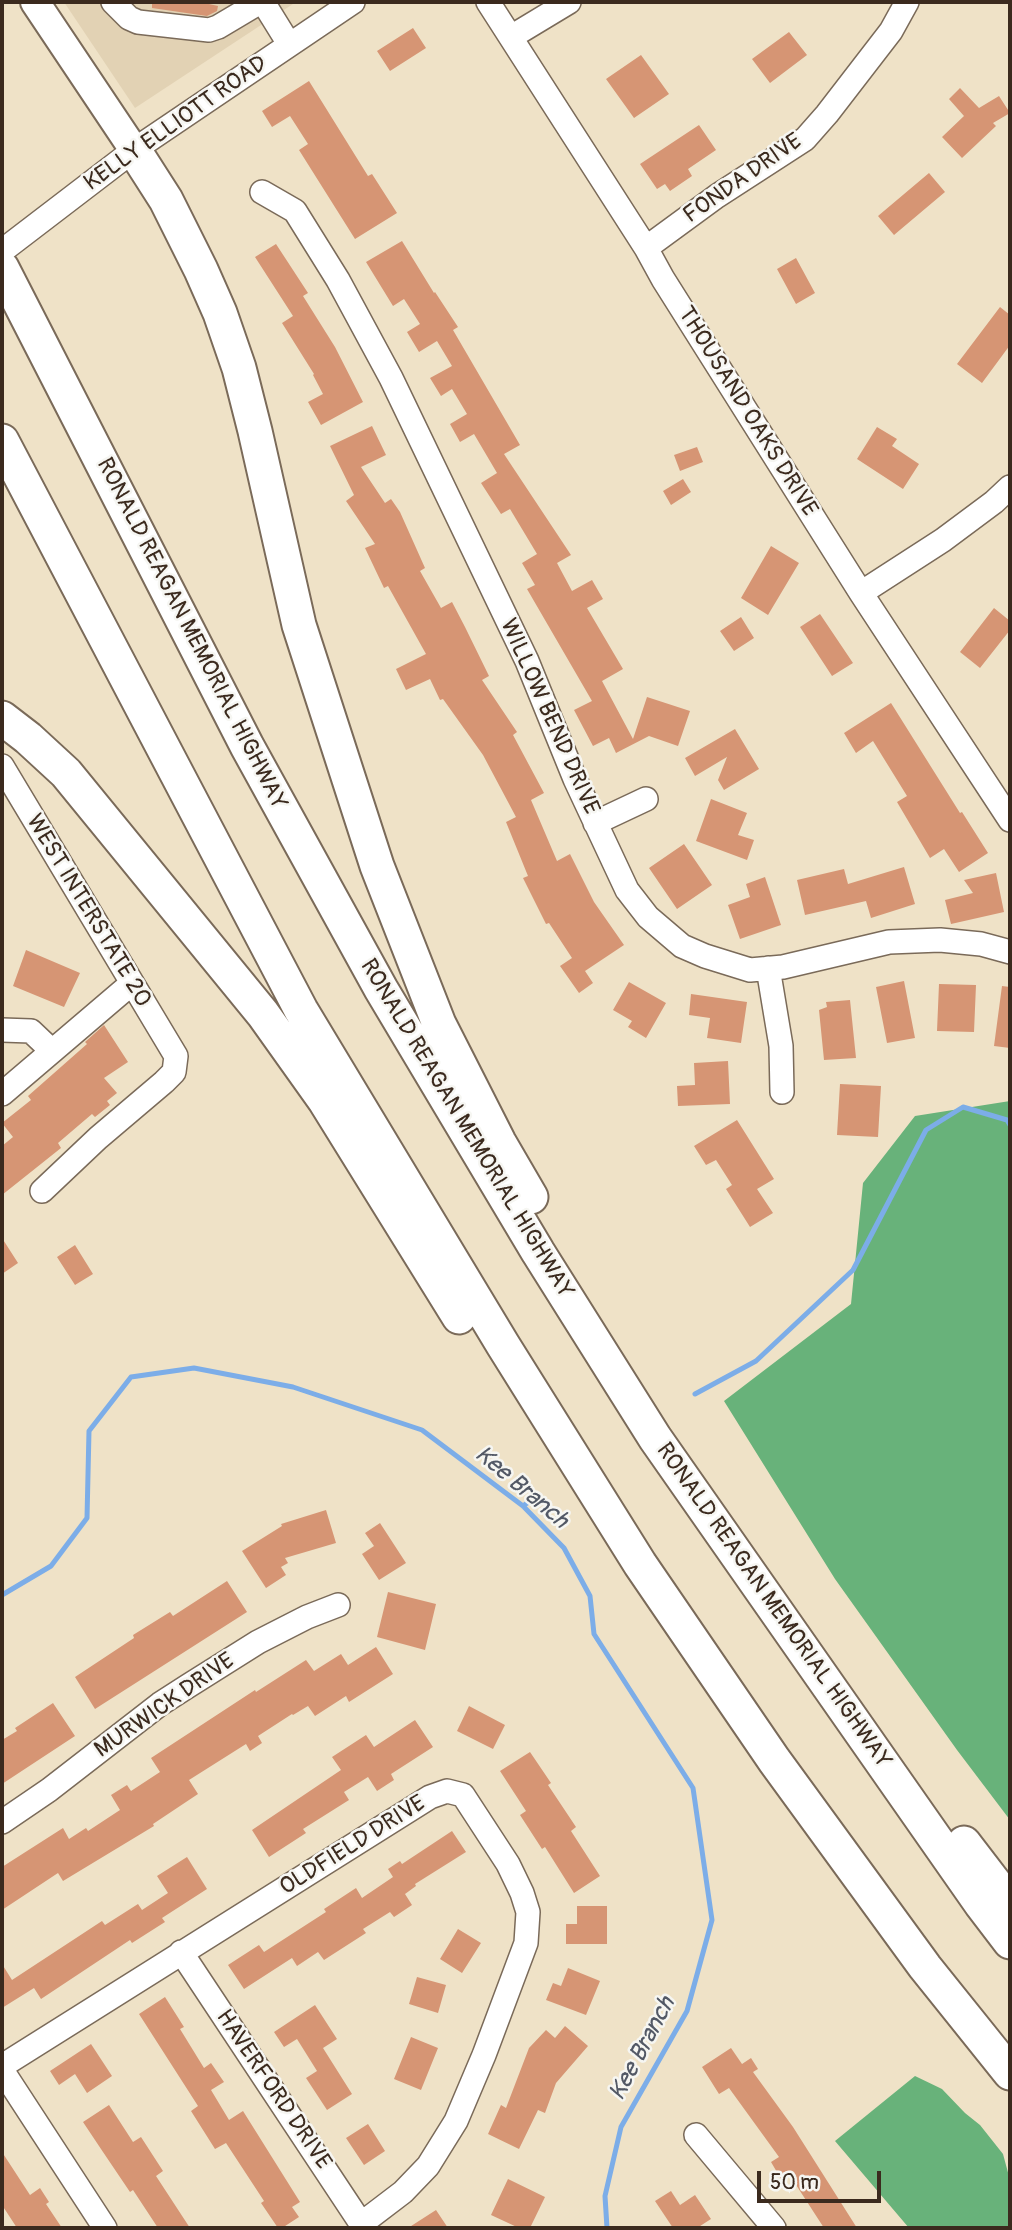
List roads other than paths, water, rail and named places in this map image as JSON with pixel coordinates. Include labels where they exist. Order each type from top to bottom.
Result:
[{"type":"highway","points":[[134,150],[166,200],[220,313],[239,368],[256,431],[299,625],[377,866],[439,1024],[499,1142],[659,1402],[785,1623]]},
{"type":"highway","name":"RONALD REAGAN MEMORIAL HIGHWAY","points":[[2,268],[247,746],[381,989],[538,1252],[634,1405],[829,1688],[1010,1942]]},
{"type":"highway","points":[[2,441],[301,1010],[503,1345],[640,1564],[774,1760],[925,1966],[1010,2073]]},
{"type":"highway","points":[[2,718],[66,774],[170,897],[263,1014],[331,1111],[484,1357],[640,1564]]},
{"type":"highway","points":[[829,1688],[970,1850],[1010,1903]]},
{"type":"main road","points":[[35,2],[134,150]]},
{"type":"street","points":[[113,2],[129,18],[138,22],[209,30],[261,2],[289,44]]},
{"type":"street","name":"THOUSAND OAKS DRIVE","points":[[488,2],[646,248],[861,593],[1010,820]]},
{"type":"street","points":[[511,37],[569,2]]},
{"type":"street","name":"FONDA DRIVE","points":[[646,248],[717,195],[804,139],[827,114],[891,31],[907,2]]},
{"type":"street","name":"KELLY ELLIOTT ROAD","points":[[2,251],[134,150],[343,5]]},
{"type":"street","name":"WILLOW BEND DRIVE","points":[[262,192],[295,211],[338,280],[391,379],[527,661],[575,779],[627,890],[648,917],[682,946],[750,970],[783,967],[889,942],[940,940],[981,944],[1010,952]]},
{"type":"street","points":[[861,593],[943,540],[1010,487]]},
{"type":"street","name":"WEST INTERSTATE 20","points":[[2,766],[176,1056],[174,1072],[42,1191]]},
{"type":"street","points":[[595,823],[646,799]]},
{"type":"street","points":[[768,968],[781,1046],[782,1092]]},
{"type":"street","points":[[2,1094],[51,1049],[131,984]]},
{"type":"street","points":[[2,1030],[31,1031],[51,1049]]},
{"type":"street","name":"MURWICK DRIVE","points":[[2,1822],[49,1790],[160,1704],[258,1642],[307,1617],[338,1605]]},
{"type":"street","name":"OLDFIELD DRIVE","points":[[2,2068],[181,1952],[430,1797],[447,1791],[463,1795],[508,1864],[522,1893],[528,1912],[526,1943],[484,2056],[456,2121],[428,2166],[403,2192],[363,2226]]},
{"type":"street","name":"HAVERFORD DRIVE","points":[[181,1952],[363,2226]]},
{"type":"street","points":[[2,2068],[105,2228]]},
{"type":"street","points":[[696,2135],[774,2228]]},
{"type":"waterway","name":"Kee Branch","points":[[695,1394],[756,1361],[853,1270],[926,1130],[963,1107],[1007,1120],[1010,1125]]},
{"type":"waterway","name":"Kee Branch","points":[[2,1595],[51,1566],[87,1518],[89,1431],[131,1377],[194,1368],[293,1387],[422,1430],[523,1506],[564,1548],[590,1596],[594,1634],[693,1788],[712,1920],[687,2011],[621,2127],[605,2196],[607,2228]]},
{"type":"waterway","points":[[523,1506],[534,1498]]}]
